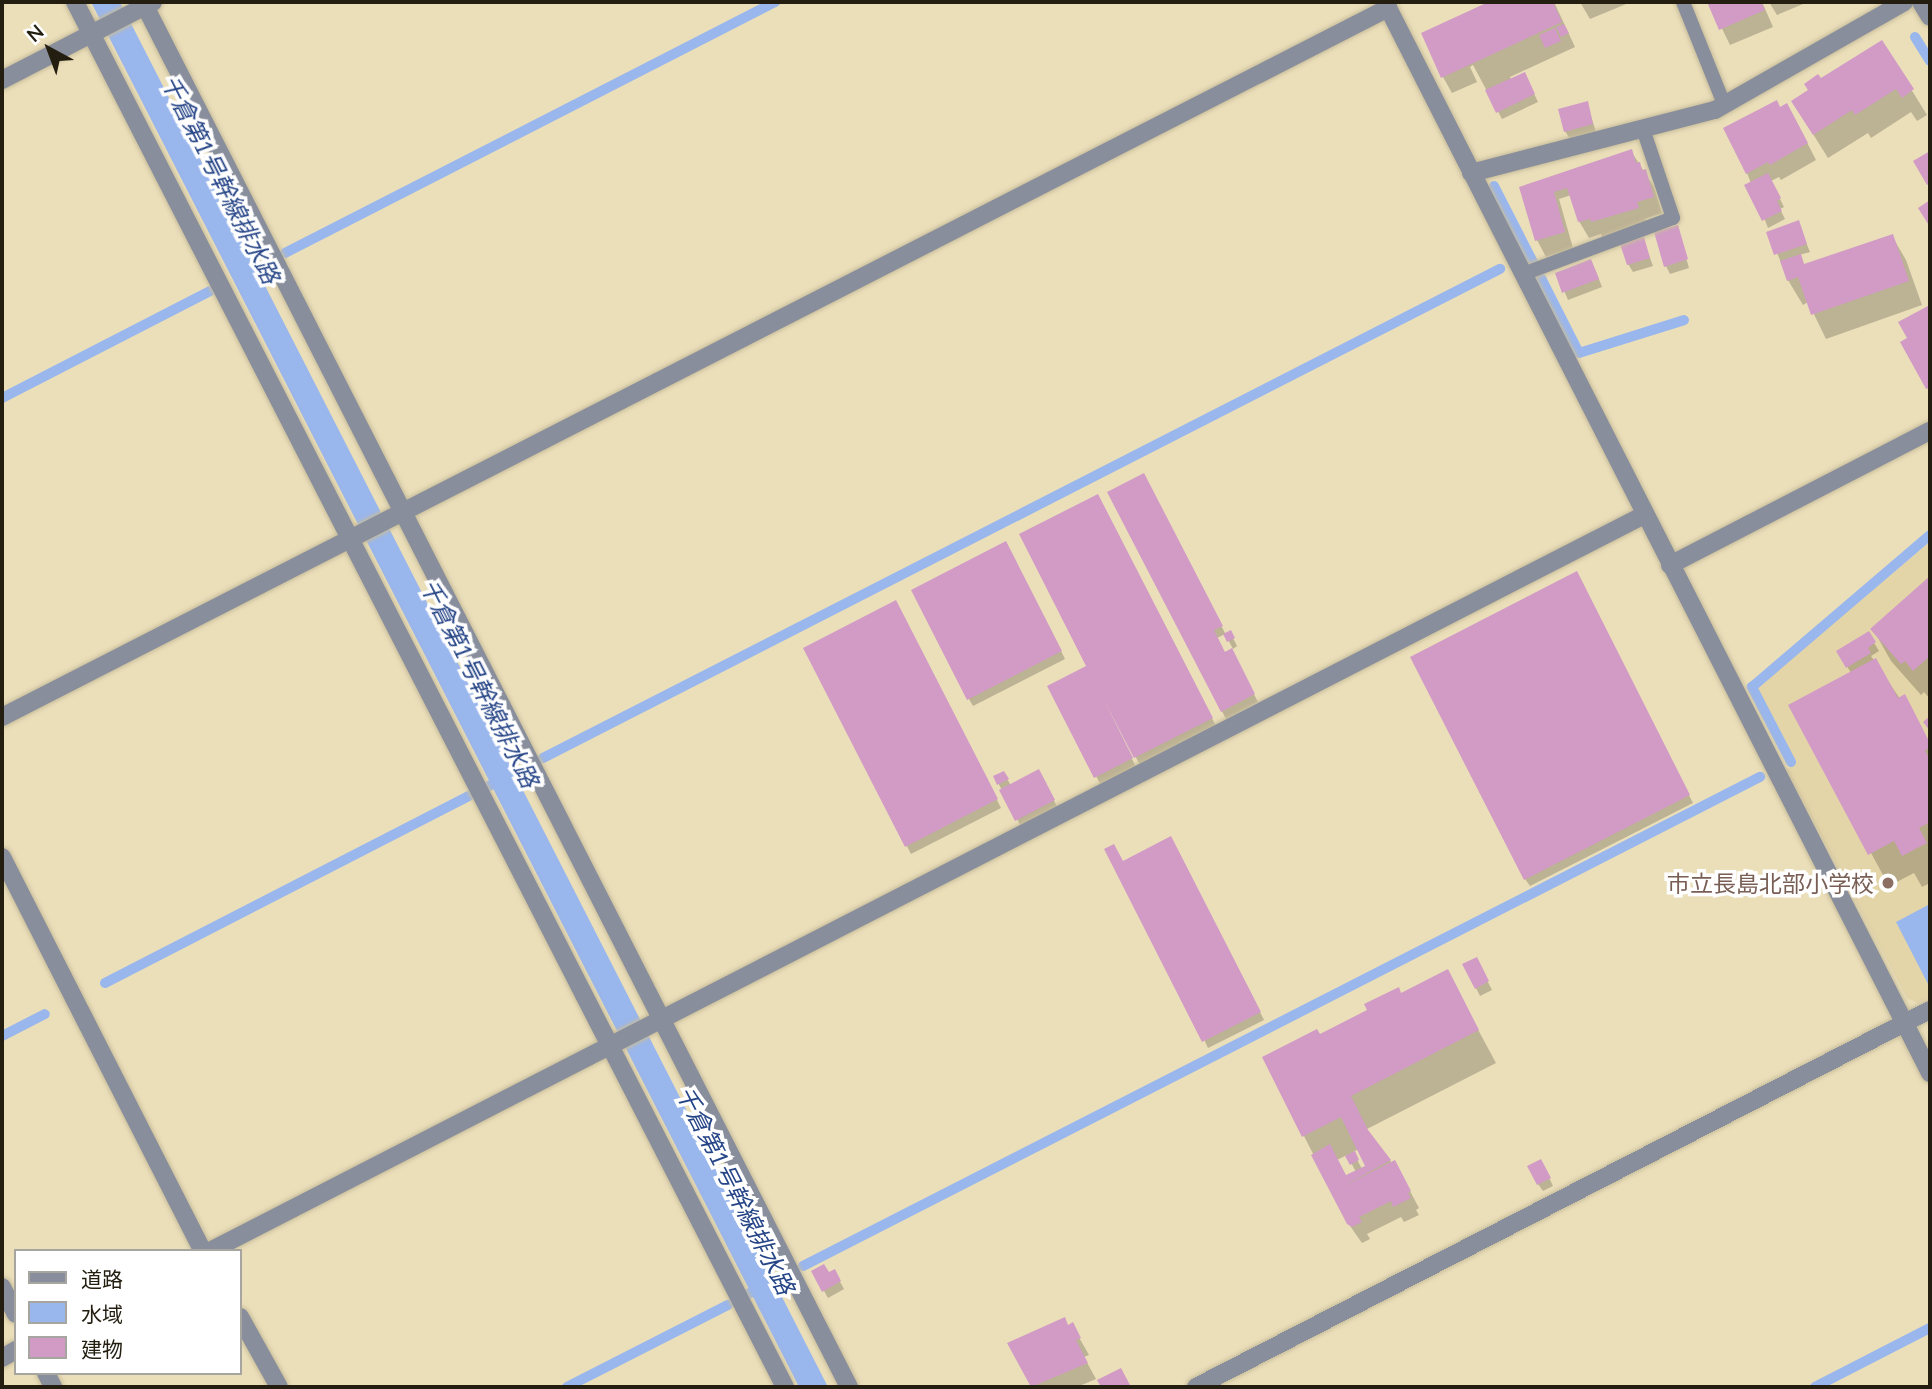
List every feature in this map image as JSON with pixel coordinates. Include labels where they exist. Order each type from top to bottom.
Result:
[{"type":"street","points":[[75,2],[95,32],[785,1387]]},
{"type":"street","points":[[1471,173],[1643,129],[1724,104],[1904,2]]},
{"type":"street","points":[[1921,2],[1930,17]]},
{"type":"street","points":[[2,717],[1387,5],[1930,1073]]},
{"type":"street","points":[[2,80],[141,6],[658,1022],[849,1387]]},
{"type":"street","points":[[1670,565],[1930,431]]},
{"type":"street","points":[[214,1249],[1644,515]]},
{"type":"street","points":[[2,857],[202,1249]]},
{"type":"street","points":[[1196,1387],[1930,1010]]},
{"type":"street","points":[[2,1287],[14,1310]]},
{"type":"street","points":[[242,1321],[279,1387]]},
{"type":"lane","points":[[1683,2],[1724,104]]},
{"type":"lane","points":[[1522,274],[1673,218],[1643,129]]},
{"type":"shaded area","name":"市立長島北部小学校","points":[[1930,542],[1930,997],[1918,1003],[1907,998],[1786,769],[1796,764],[1756,688]]},
{"type":"water","points":[[91,2],[120,2],[828,1387],[799,1387]]},
{"type":"water","points":[[1930,904],[1930,983],[1928,984],[1896,922]]},
{"type":"building","points":[[1483,2],[1553,2],[1562,22],[1441,78],[1421,33],[1484,4]]},
{"type":"building","points":[[1707,2],[1761,2],[1765,10],[1719,30]]},
{"type":"building","points":[[1564,24],[1569,33],[1561,37],[1556,27]]},
{"type":"building","points":[[1555,28],[1561,41],[1545,48],[1539,35]]},
{"type":"building","points":[[1882,40],[1914,89],[1902,98],[1896,89],[1855,115],[1852,110],[1813,135],[1791,101],[1808,90],[1804,84],[1818,74],[1821,78]]},
{"type":"building","points":[[1525,72],[1535,94],[1496,113],[1485,90]]},
{"type":"building","points":[[1777,100],[1780,107],[1787,103],[1808,143],[1770,165],[1768,162],[1746,174],[1723,128]]},
{"type":"building","points":[[1588,101],[1593,124],[1564,132],[1558,109]]},
{"type":"building","points":[[1632,149],[1636,163],[1640,162],[1642,170],[1646,169],[1654,197],[1637,202],[1639,208],[1591,222],[1591,219],[1578,222],[1567,188],[1554,192],[1565,232],[1535,241],[1519,187]]},
{"type":"building","points":[[1930,151],[1930,183],[1927,185],[1913,161]]},
{"type":"building","points":[[1768,173],[1781,198],[1777,201],[1782,211],[1762,221],[1744,185]]},
{"type":"building","points":[[1930,200],[1930,227],[1918,208]]},
{"type":"building","points":[[1799,220],[1807,244],[1774,255],[1766,232]]},
{"type":"building","points":[[1678,225],[1688,259],[1664,267],[1654,232]]},
{"type":"building","points":[[1893,234],[1909,281],[1811,315],[1798,277],[1787,281],[1780,261],[1801,254],[1804,264]]},
{"type":"building","points":[[1644,237],[1650,258],[1627,265],[1620,244]]},
{"type":"building","points":[[1591,259],[1599,279],[1562,293],[1555,273]]},
{"type":"building","points":[[1928,306],[1930,387],[1926,389],[1900,342],[1907,338],[1898,322]]},
{"type":"building","points":[[1144,473],[1223,626],[1214,630],[1225,652],[1232,648],[1255,694],[1221,712],[1107,492]]},
{"type":"building","points":[[1098,494],[1213,718],[1134,758],[1104,700],[1133,758],[1094,778],[1047,686],[1086,666],[1019,534]]},
{"type":"building","points":[[1006,541],[1062,651],[967,700],[911,590]]},
{"type":"building","points":[[1577,571],[1690,795],[1524,880],[1410,657]]},
{"type":"building","points":[[1930,576],[1930,656],[1913,671],[1905,661],[1901,664],[1870,629]]},
{"type":"building","points":[[896,600],[998,799],[905,847],[803,648]]},
{"type":"building","points":[[1231,630],[1235,638],[1227,642],[1223,634]]},
{"type":"building","points":[[1869,631],[1876,642],[1868,648],[1871,653],[1846,668],[1836,651]]},
{"type":"building","points":[[1876,658],[1898,698],[1905,694],[1930,743],[1930,748],[1925,750],[1930,760],[1930,822],[1919,828],[1927,843],[1902,856],[1894,841],[1868,855],[1788,705]]},
{"type":"building","points":[[1930,716],[1930,731],[1923,722]]},
{"type":"building","points":[[1039,769],[1055,800],[1015,821],[999,790]]},
{"type":"building","points":[[1004,771],[1009,779],[997,785],[993,776]]},
{"type":"building","points":[[1171,836],[1261,1012],[1202,1042],[1104,849],[1114,844],[1123,861]]},
{"type":"building","points":[[1477,957],[1489,981],[1475,989],[1462,964]]},
{"type":"building","points":[[1448,969],[1479,1030],[1351,1096],[1368,1130],[1391,1160],[1340,1188],[1395,1160],[1411,1191],[1408,1193],[1411,1198],[1393,1207],[1391,1201],[1359,1217],[1362,1222],[1352,1227],[1347,1224],[1311,1155],[1330,1144],[1346,1175],[1365,1166],[1341,1117],[1302,1137],[1262,1057],[1317,1029],[1320,1034],[1367,1010],[1364,1004],[1399,987],[1401,993]]},
{"type":"building","points":[[1355,1151],[1359,1160],[1350,1165],[1345,1156]]},
{"type":"building","points":[[1541,1159],[1551,1178],[1537,1185],[1527,1166]]},
{"type":"building","points":[[824,1264],[829,1272],[835,1269],[841,1281],[822,1292],[811,1271]]},
{"type":"building","points":[[1065,1317],[1068,1325],[1073,1322],[1081,1338],[1076,1340],[1088,1363],[1031,1387],[1007,1343]]},
{"type":"building","points":[[1121,1368],[1131,1387],[1101,1387],[1097,1380]]},
{"type":"waterway","points":[[285,253],[775,2]]},
{"type":"waterway","points":[[1915,37],[1930,61]]},
{"type":"waterway","points":[[1494,186],[1535,266]]},
{"type":"waterway","points":[[543,758],[1500,269]]},
{"type":"waterway","points":[[1541,278],[1579,353],[1684,320]]},
{"type":"waterway","points":[[2,398],[210,291]]},
{"type":"waterway","points":[[1791,762],[1752,687],[1930,535]]},
{"type":"waterway","points":[[487,787],[517,772]]},
{"type":"waterway","points":[[803,1266],[1760,777]]},
{"type":"waterway","points":[[105,983],[469,796]]},
{"type":"waterway","points":[[2,1036],[45,1014]]},
{"type":"waterway","name":"千倉第1号幹線排水路","points":[[748,1294],[774,1281]]},
{"type":"waterway","points":[[567,1387],[728,1305]]},
{"type":"waterway","points":[[1815,1387],[1930,1328]]},
{"type":"place","name":"市立長島北部小学校","points":[[1888,883]]}]
